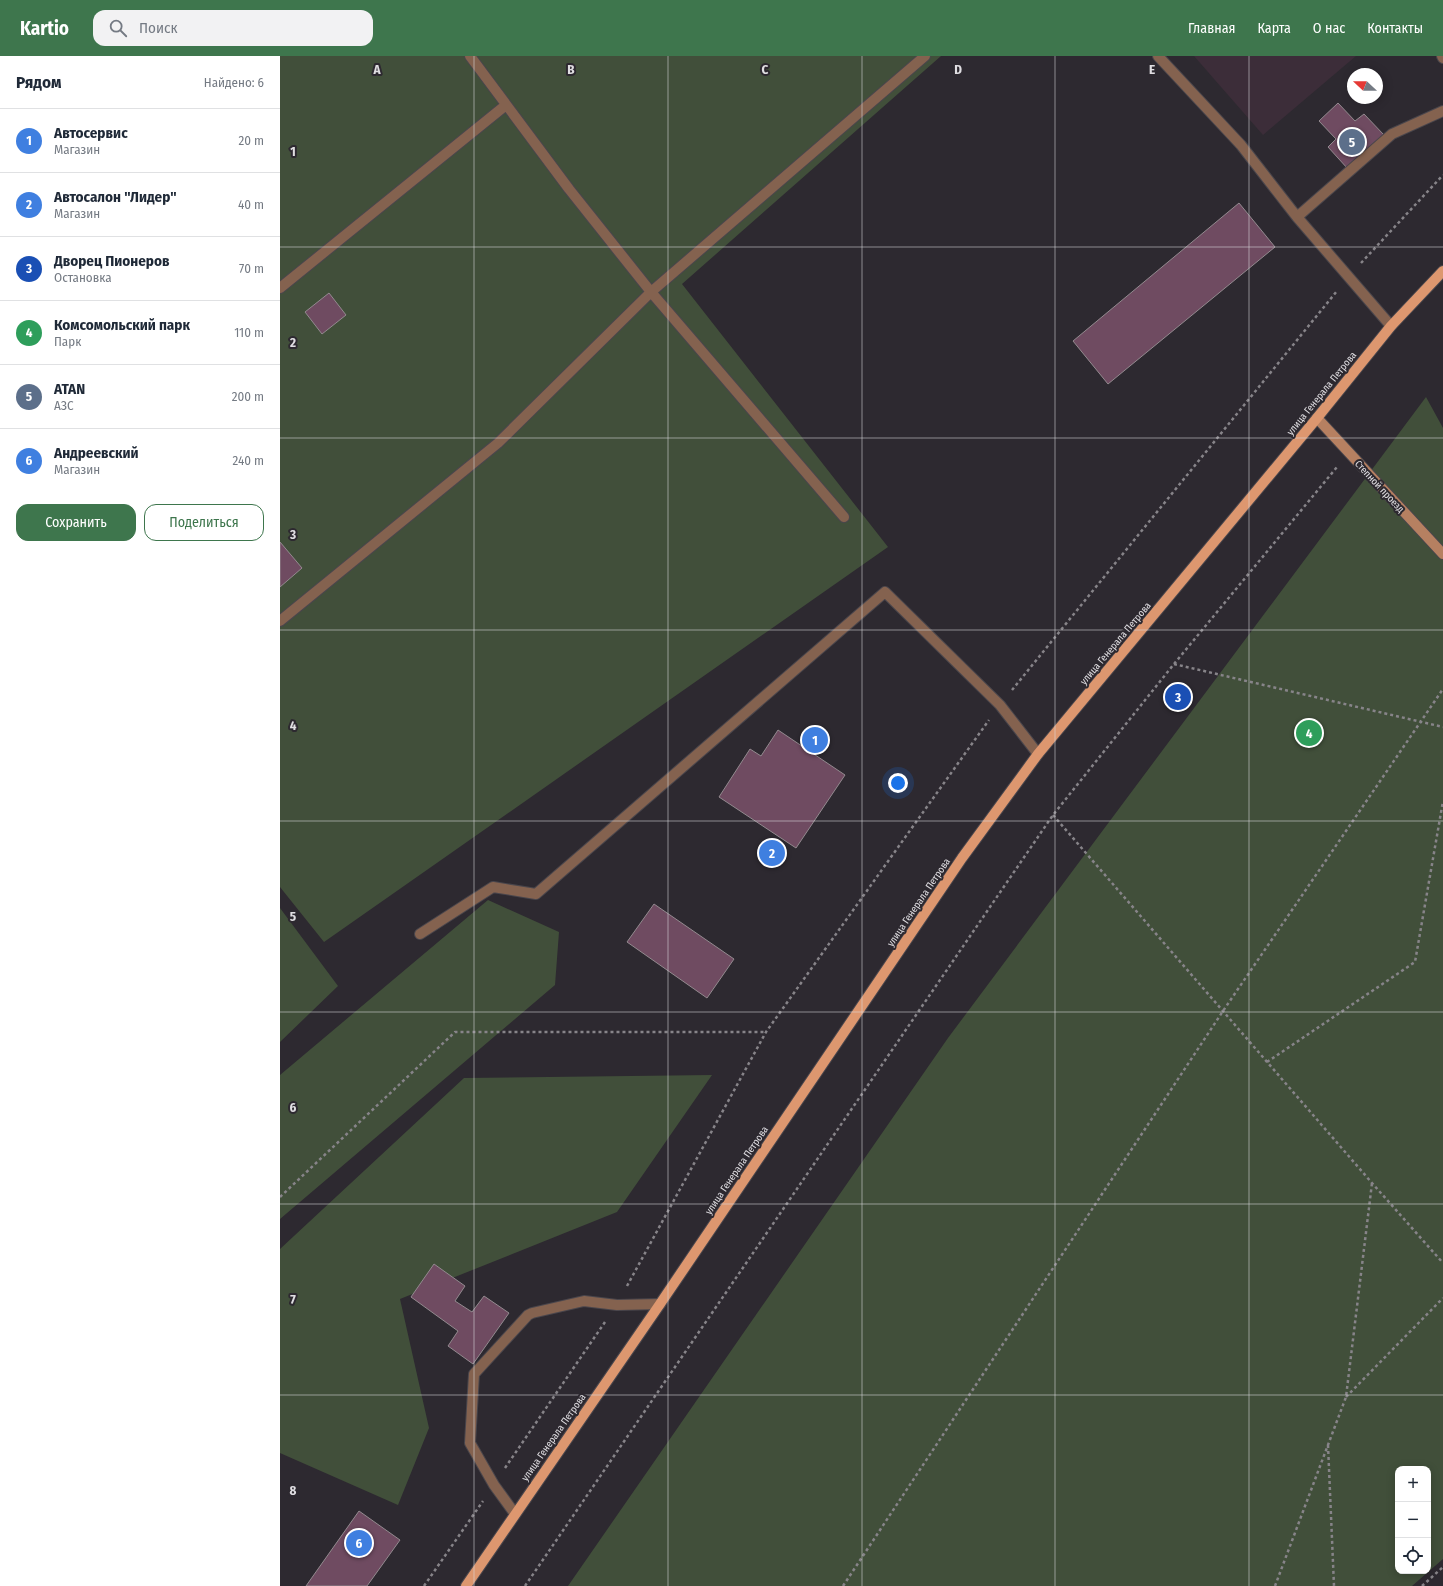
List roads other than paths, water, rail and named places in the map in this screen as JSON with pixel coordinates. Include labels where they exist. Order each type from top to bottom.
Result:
[{"type":"main road","name":"улица Генерала Петрова","points":[[466,1586],[660,1304],[962,858],[1038,754],[1317,418],[1391,326],[1443,271]]},
{"type":"main road","name":"Степной проезд","points":[[1317,418],[1443,554]]},
{"type":"lane","points":[[470,56],[570,190],[651,292],[844,517]]},
{"type":"lane","points":[[280,622],[498,443],[651,292],[925,56]]},
{"type":"lane","points":[[1158,56],[1241,145],[1298,217],[1391,326]]},
{"type":"lane","points":[[280,288],[506,105]]},
{"type":"lane","points":[[1298,217],[1392,134],[1443,111]]},
{"type":"lane","points":[[420,934],[493,887],[536,894],[885,592],[1000,705],[1038,754]]},
{"type":"lane","points":[[515,1514],[494,1485],[470,1443],[474,1374],[528,1315],[532,1313],[584,1301],[617,1305],[660,1304]]},
{"type":"place","name":"ATAN","points":[[1352,142]]},
{"type":"place","name":"Дворец Пионеров","points":[[1178,697]]},
{"type":"place","name":"Комсомольский парк","points":[[1309,733]]},
{"type":"place","name":"Автосервис","points":[[815,740]]},
{"type":"place","name":"Автосалон \"Лидер\"","points":[[772,853]]},
{"type":"place","name":"Андреевский","points":[[359,1543]]}]
